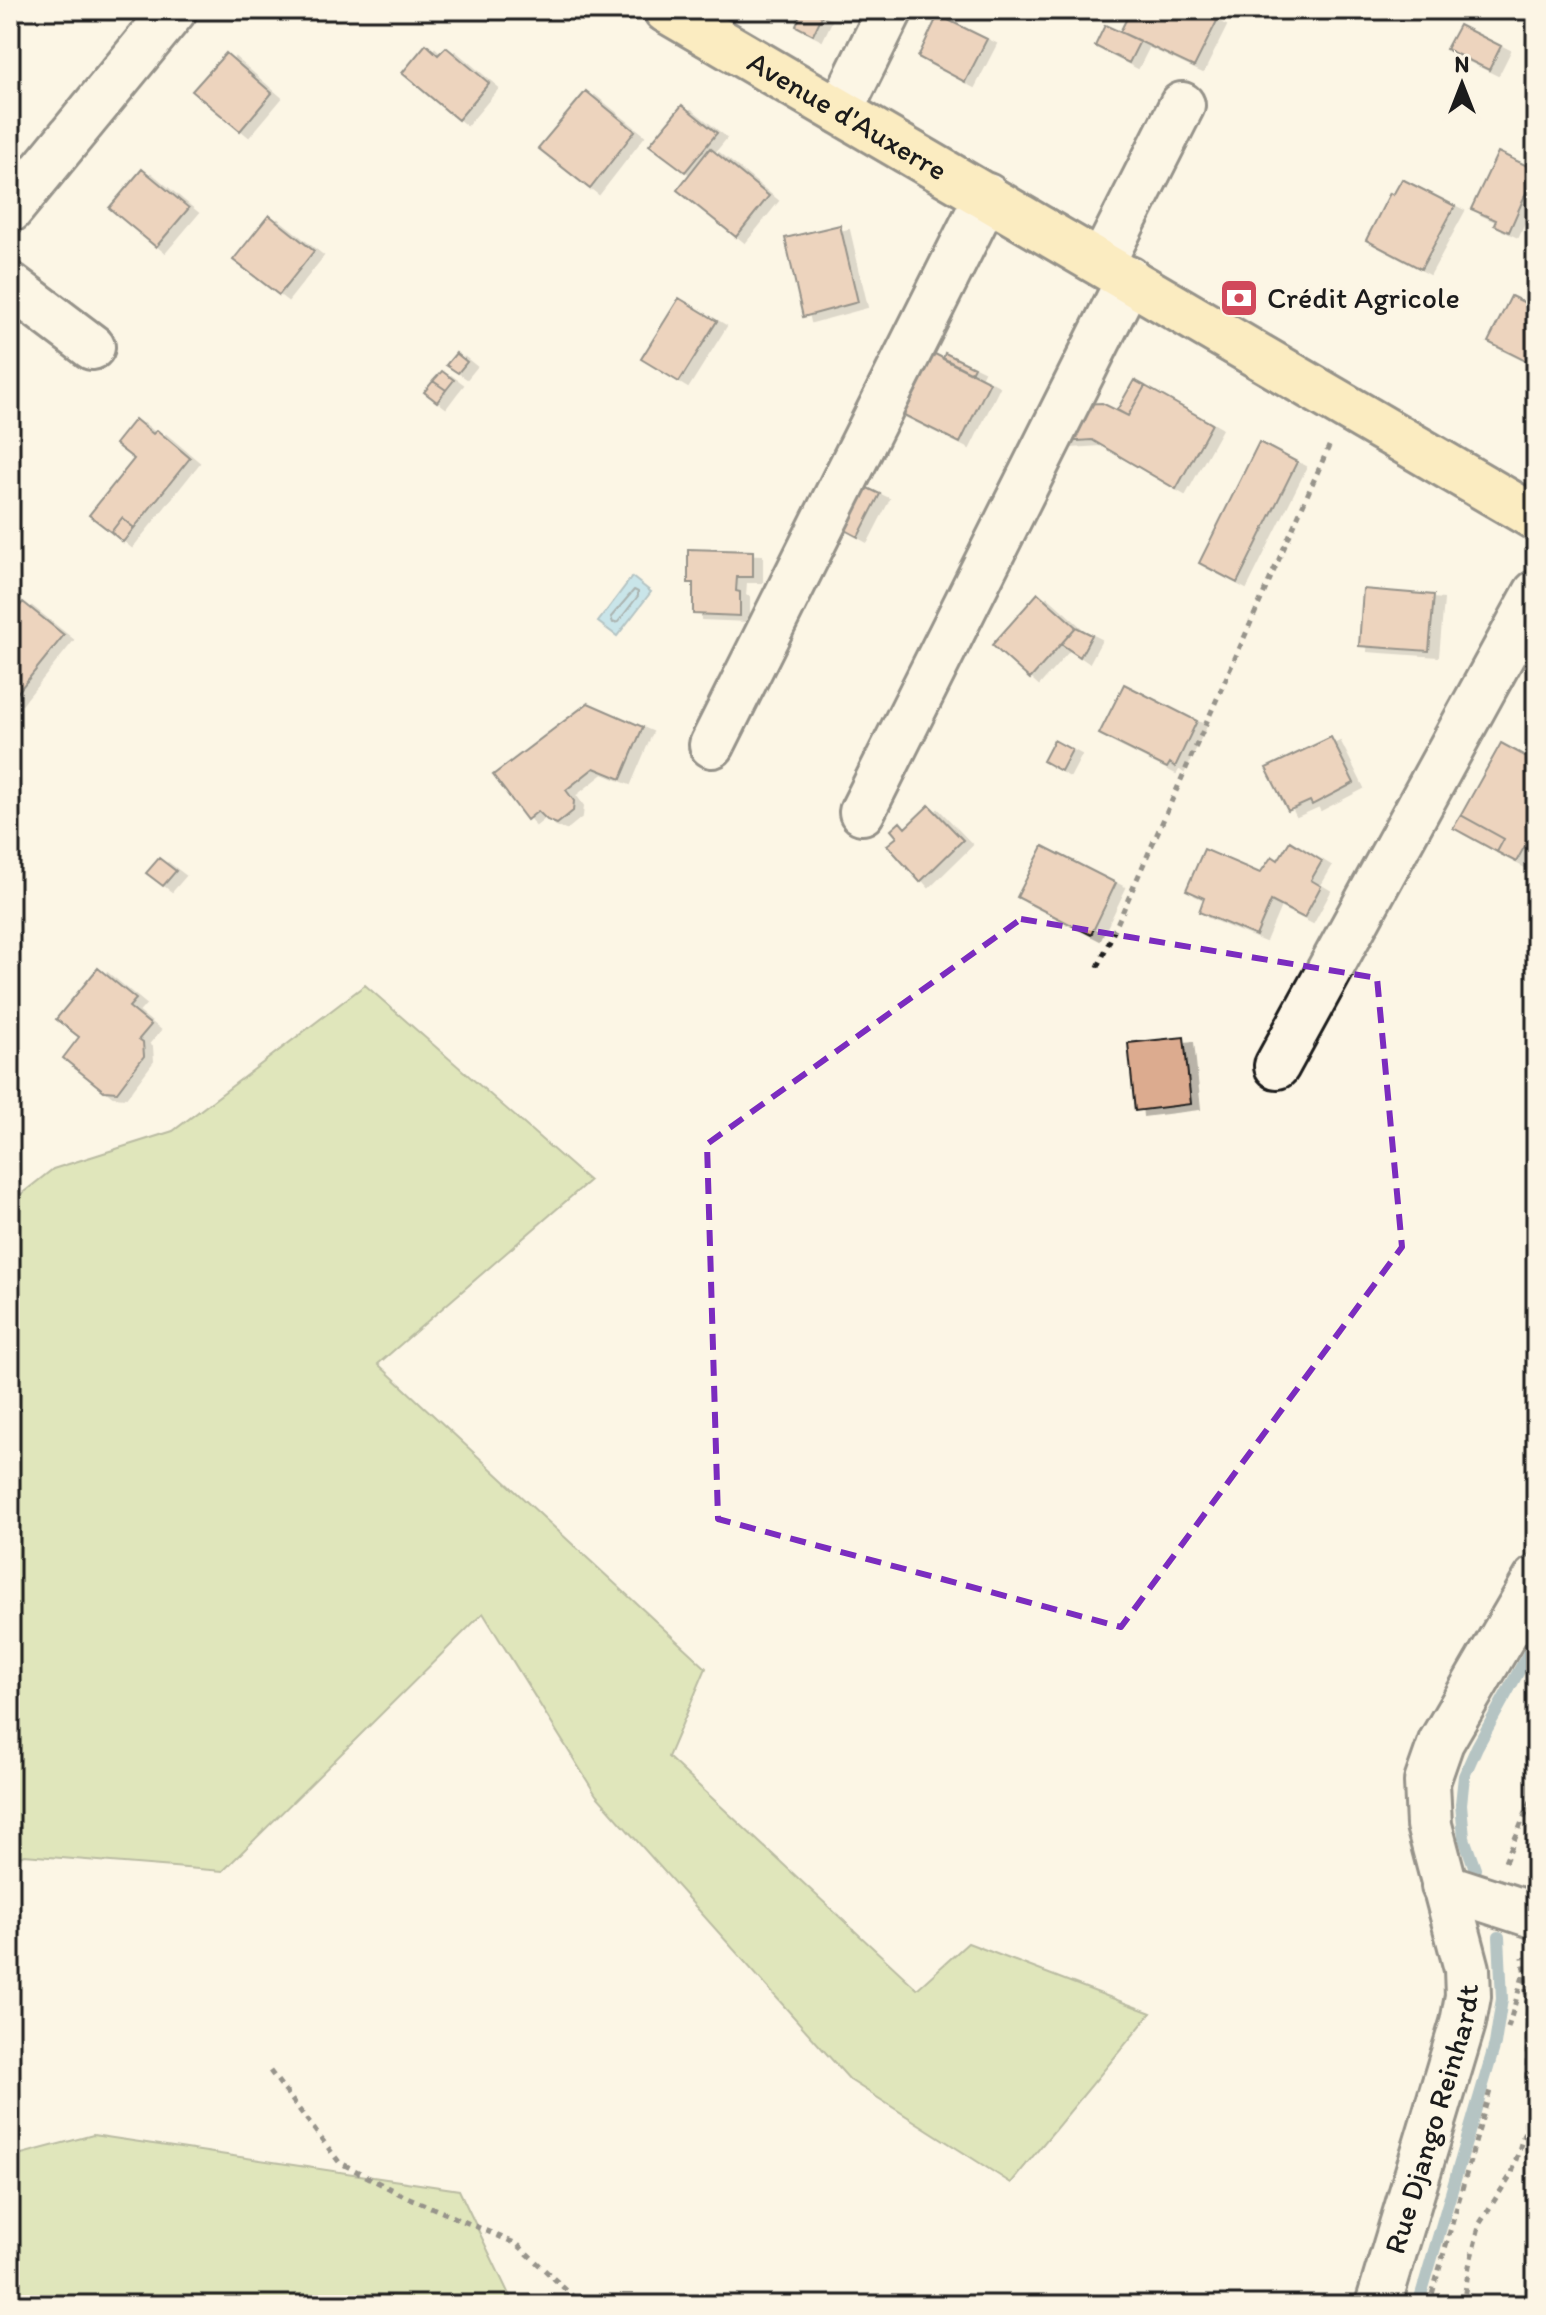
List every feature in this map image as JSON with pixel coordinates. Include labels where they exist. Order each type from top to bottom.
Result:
[{"type":"main road","name":"Avenue d'Auxerre","points":[[666,10],[1536,518]]},
{"type":"street","points":[[10,210],[174,10]]},
{"type":"street","points":[[840,111],[890,10]]},
{"type":"street","points":[[862,812],[1116,271],[1182,105]]},
{"type":"street","points":[[712,745],[987,196]]},
{"type":"street","points":[[10,285],[92,347]]},
{"type":"street","points":[[1277,1066],[1536,593]]},
{"type":"street","name":"Rue Django Reinhardt","points":[[1378,2305],[1463,2023],[1468,1996],[1467,1969],[1429,1825],[1427,1782],[1441,1742],[1536,1579]]},
{"type":"street","points":[[1444,1886],[1536,1916]]},
{"type":"path","points":[[1098,967],[1346,406]]},
{"type":"path","points":[[1503,1868],[1536,1789]]},
{"type":"path","points":[[1463,2305],[1480,2223],[1512,2173],[1526,2127],[1528,2014],[1525,1971],[1507,2032]]},
{"type":"path","points":[[270,2071],[339,2162],[400,2194],[517,2244],[582,2305]]},
{"type":"path","points":[[1429,2305],[1494,2077]]},
{"type":"path","points":[[1527,2305],[1536,2278]]},
{"type":"highlighted area","points":[[1021,919],[1377,978],[1402,1247],[1121,1627],[718,1519],[707,1144]]},
{"type":"green space","points":[[365,985],[589,1181],[378,1364],[706,1668],[668,1757],[917,1989],[968,1943],[1151,2013],[1011,2183],[850,2080],[596,1795],[483,1613],[223,1871],[24,1855],[10,1862],[10,1203],[53,1169],[173,1131]]},
{"type":"green space","points":[[93,2135],[459,2190],[514,2305],[10,2305],[10,2157]]},
{"type":"water","points":[[632,577],[651,592],[617,636],[598,622]]},
{"type":"building","points":[[802,10],[811,10],[822,16],[813,35],[796,26]]},
{"type":"building","points":[[1131,10],[1195,10],[1217,21],[1194,67],[1120,32]]},
{"type":"building","points":[[938,15],[987,39],[965,82],[918,57]]},
{"type":"building","points":[[1105,25],[1140,41],[1129,63],[1095,46]]},
{"type":"building","points":[[1459,25],[1501,46],[1489,70],[1446,49]]},
{"type":"building","points":[[426,44],[438,55],[446,47],[489,83],[458,120],[402,73]]},
{"type":"building","points":[[226,53],[272,93],[240,131],[192,91]]},
{"type":"building","points":[[586,91],[635,131],[590,189],[538,148]]},
{"type":"building","points":[[682,105],[717,133],[685,172],[649,145]]},
{"type":"building","points":[[710,148],[769,196],[736,237],[677,190]]},
{"type":"building","points":[[1498,152],[1536,170],[1509,232],[1494,225],[1496,220],[1471,209]]},
{"type":"building","points":[[142,169],[189,208],[156,247],[109,208]]},
{"type":"building","points":[[1402,179],[1455,206],[1421,269],[1366,240],[1390,193],[1393,195]]},
{"type":"building","points":[[269,215],[314,251],[279,295],[233,260]]},
{"type":"building","points":[[840,225],[858,302],[803,317],[785,238]]},
{"type":"building","points":[[1511,296],[1536,308],[1536,366],[1488,342]]},
{"type":"building","points":[[679,298],[717,321],[679,382],[641,359]]},
{"type":"building","points":[[925,349],[990,382],[960,443],[894,410]]},
{"type":"building","points":[[456,353],[467,362],[458,373],[446,365]]},
{"type":"building","points":[[945,353],[974,367],[971,373],[943,359]]},
{"type":"building","points":[[442,371],[454,380],[446,390],[433,381]]},
{"type":"building","points":[[1134,380],[1145,386],[1128,416],[1117,410]]},
{"type":"building","points":[[433,381],[446,390],[437,402],[424,392]]},
{"type":"building","points":[[1145,386],[1212,424],[1176,489],[1092,440],[1063,442],[1082,404],[1102,403],[1128,416]]},
{"type":"building","points":[[135,419],[153,434],[157,430],[190,458],[134,528],[122,518],[111,532],[89,515],[134,459],[115,444]]},
{"type":"building","points":[[1259,442],[1297,462],[1237,583],[1199,563]]},
{"type":"building","points":[[857,483],[880,494],[858,537],[836,525]]},
{"type":"building","points":[[122,518],[134,528],[123,542],[111,532]]},
{"type":"building","points":[[688,549],[753,551],[753,577],[737,577],[740,616],[693,614],[693,583],[688,583]]},
{"type":"building","points":[[1363,589],[1434,595],[1429,651],[1359,646]]},
{"type":"building","points":[[1038,593],[1076,627],[1030,679],[992,645]]},
{"type":"building","points":[[23,602],[64,635],[18,692],[10,685],[10,619]]},
{"type":"building","points":[[1076,627],[1092,635],[1080,657],[1061,644]]},
{"type":"building","points":[[1124,684],[1197,721],[1175,767],[1170,763],[1167,768],[1099,734]]},
{"type":"building","points":[[10,685],[18,692],[13,699],[10,697]]},
{"type":"building","points":[[588,703],[643,727],[621,779],[594,768],[566,790],[574,801],[573,811],[557,824],[538,811],[527,820],[493,775]]},
{"type":"building","points":[[1331,737],[1354,783],[1312,805],[1310,801],[1288,811],[1266,768]]},
{"type":"building","points":[[1054,740],[1072,750],[1061,771],[1043,761]]},
{"type":"building","points":[[1501,743],[1536,762],[1536,826],[1516,862],[1497,852],[1504,839],[1461,815]]},
{"type":"building","points":[[929,805],[963,840],[920,882],[887,845],[897,837],[891,830],[900,822],[905,828]]},
{"type":"building","points":[[1461,815],[1504,839],[1497,852],[1453,828]]},
{"type":"building","points":[[1290,841],[1322,861],[1311,880],[1321,886],[1304,918],[1271,901],[1256,936],[1199,912],[1204,898],[1186,890],[1204,849],[1260,873],[1272,856],[1278,860]]},
{"type":"building","points":[[1043,846],[1116,883],[1091,935],[1017,897]]},
{"type":"building","points":[[159,858],[176,871],[163,886],[146,873]]},
{"type":"building","points":[[98,968],[136,999],[129,1007],[151,1025],[139,1039],[143,1042],[144,1056],[117,1092],[104,1091],[63,1058],[79,1037],[56,1019]]},
{"type":"building","points":[[1184,1037],[1191,1104],[1135,1111],[1128,1043]]},
{"type":"waterway","points":[[1475,1869],[1464,1838],[1461,1804],[1464,1776],[1536,1640]]},
{"type":"waterway","points":[[1418,2305],[1495,2044],[1502,1999],[1499,1937]]},
{"type":"place","name":"Crédit Agricole","points":[[1239,298]]}]
